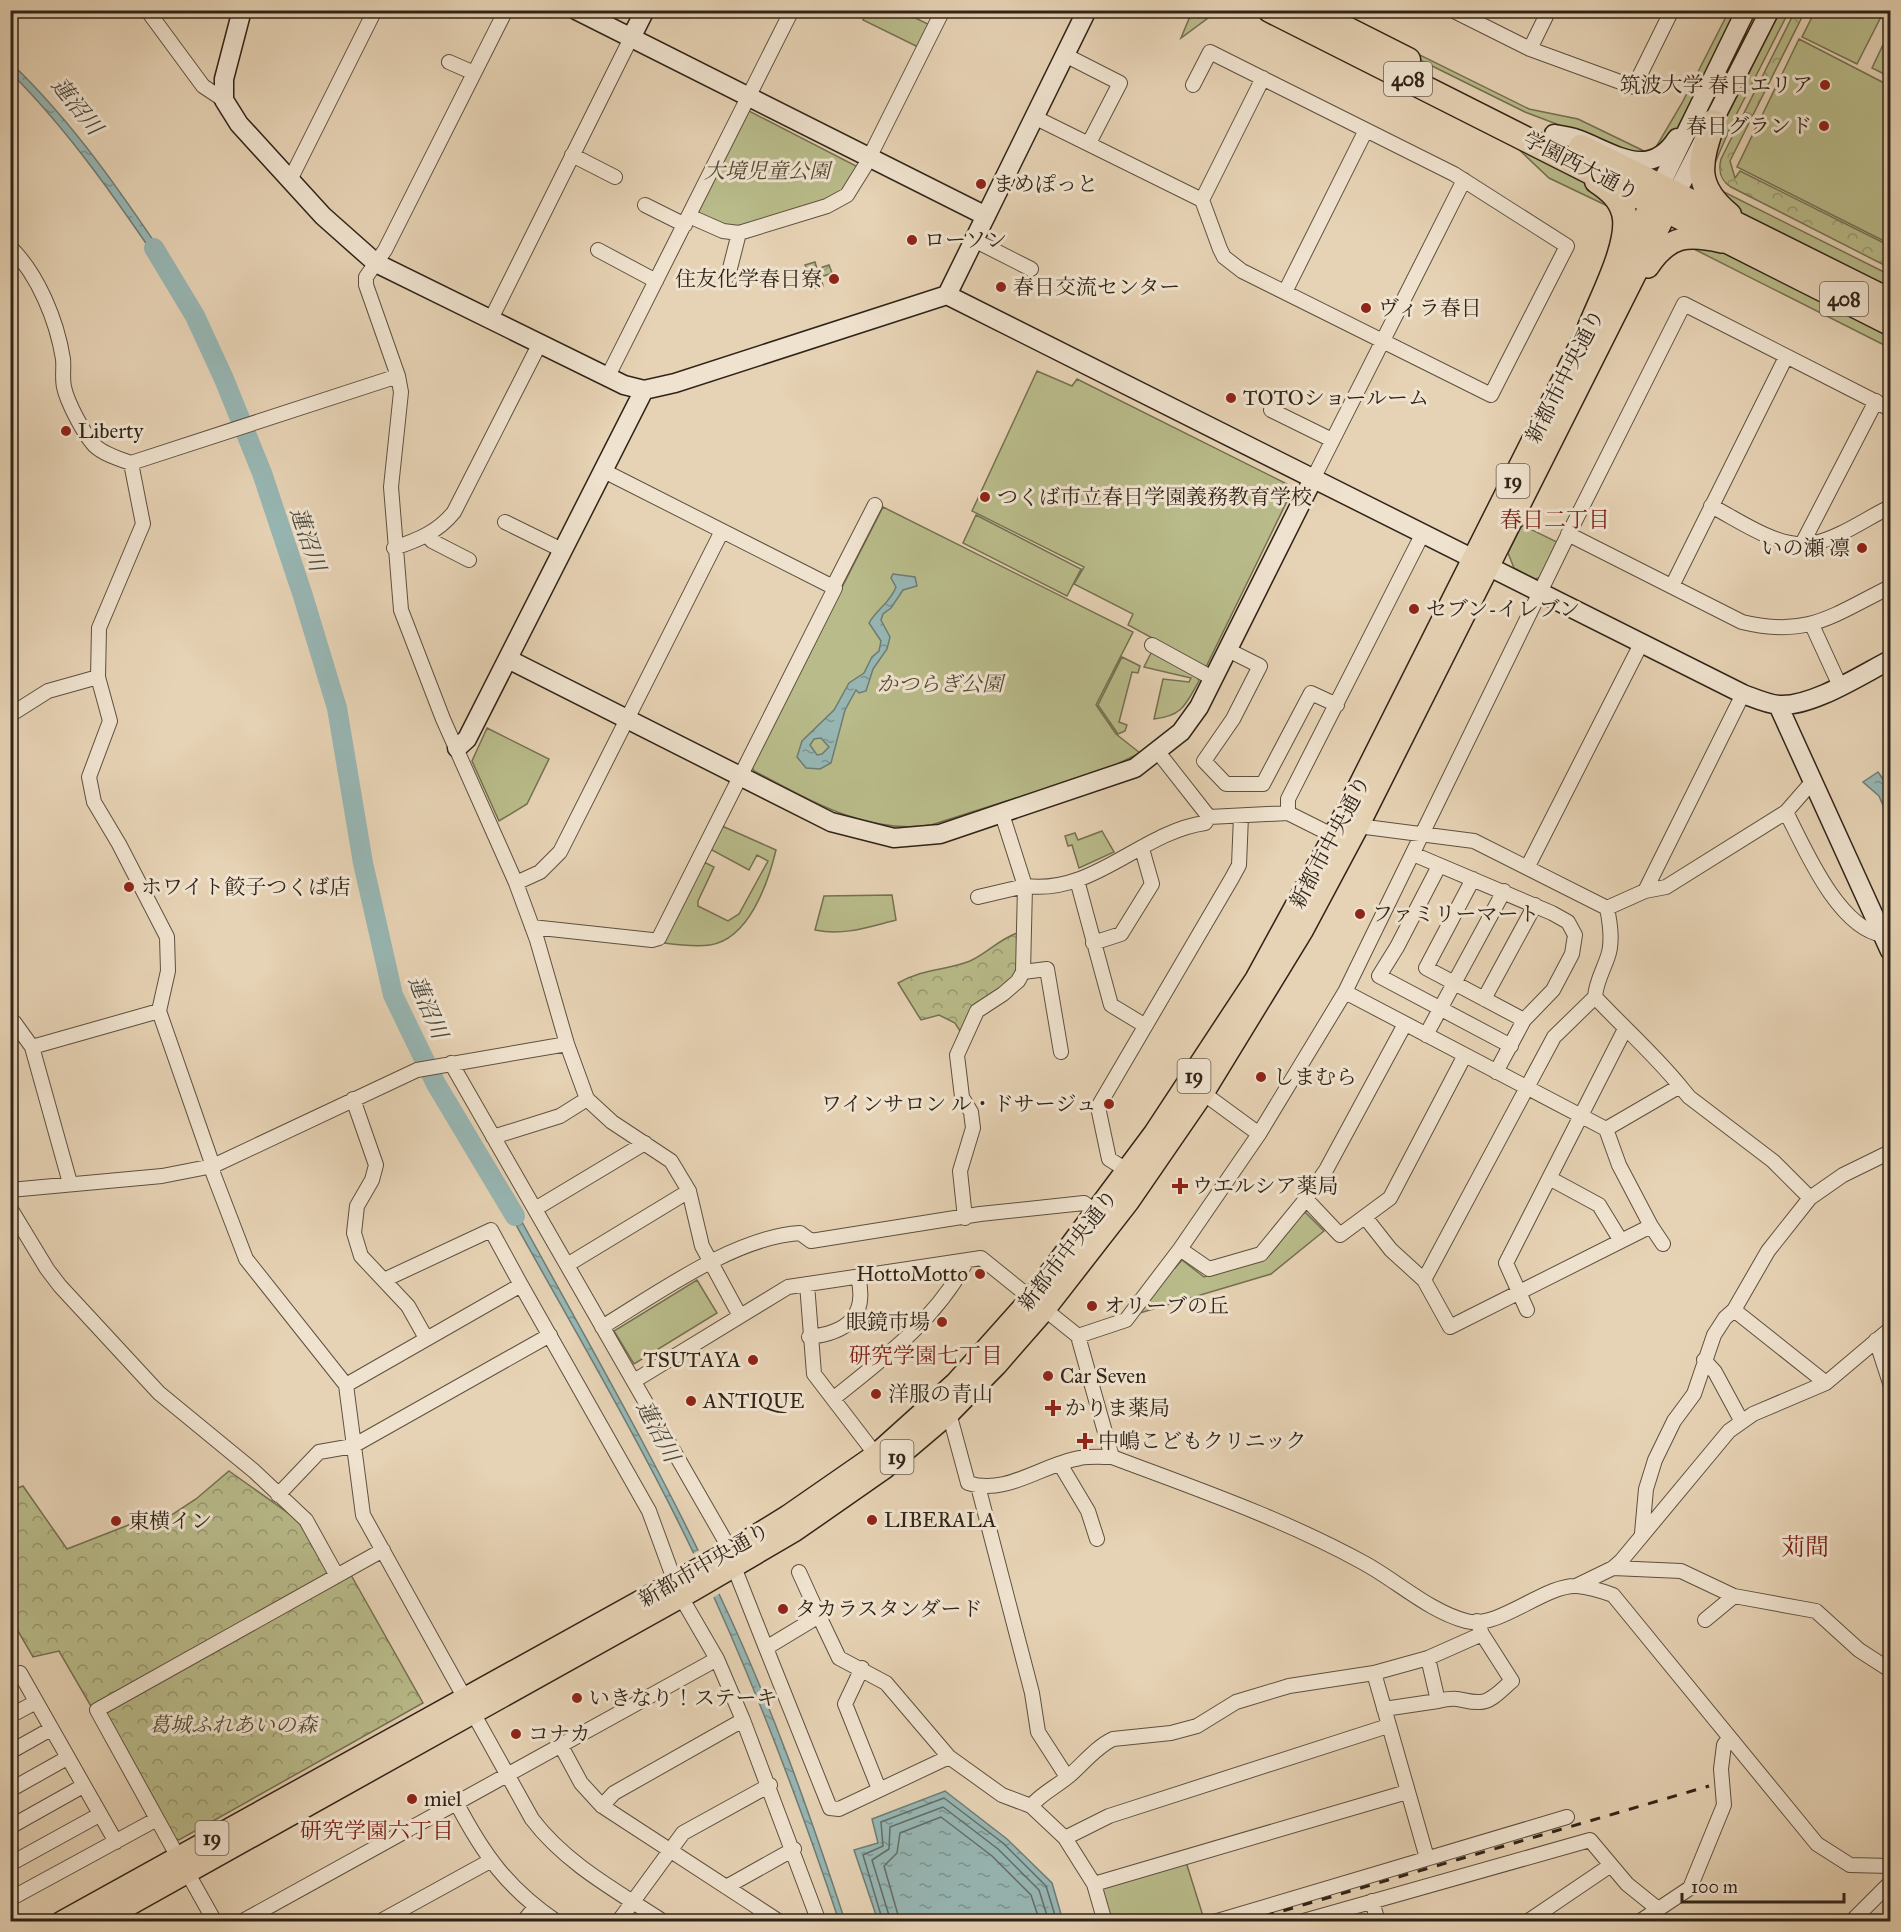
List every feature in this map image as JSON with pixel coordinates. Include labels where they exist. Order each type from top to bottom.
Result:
[{"type":"highway","name":"学園西大通り","points":[[1270,10],[1664,197],[1744,238],[1890,323]]},
{"type":"highway","name":"学園西大通り","points":[[1309,10],[1550,141]]},
{"type":"highway","points":[[1704,117],[1701,169],[1704,185],[1744,238]]},
{"type":"highway","points":[[1550,141],[1561,163],[1611,190],[1624,212],[1622,244],[1596,334]]},
{"type":"highway","name":"学園西大通り","points":[[1744,238],[1890,300]]},
{"type":"main road","name":"新都市中央通り","points":[[726,1562],[876,1455],[1038,1305],[1128,1202],[1203,1094],[1302,931],[1358,826],[1481,563],[1664,197]]},
{"type":"main road","points":[[1596,334],[1665,246],[1690,237],[1744,238]]},
{"type":"main road","name":"新都市中央通り","points":[[62,1922],[183,1865],[726,1562],[794,1531],[884,1468],[949,1413],[996,1365],[1214,1046],[1250,989],[1481,563]]},
{"type":"main road","name":"新都市中央通り","points":[[98,1922],[183,1865]]},
{"type":"street","points":[[147,10],[203,86],[224,100],[239,124],[350,243],[376,263],[607,378],[644,390],[675,383],[947,295],[1743,694],[1779,705],[1810,698],[1840,686],[1890,660]]},
{"type":"street","points":[[224,100],[224,79],[242,10]]},
{"type":"street","points":[[290,180],[375,10]]},
{"type":"street","points":[[506,10],[385,250],[366,278],[366,285],[398,376],[400,392],[391,487],[394,548],[401,610],[442,719],[516,883],[587,1100],[612,1122],[671,1161],[689,1191],[702,1246],[709,1262],[740,1316]]},
{"type":"street","points":[[576,10],[986,216]]},
{"type":"street","points":[[490,319],[645,10]]},
{"type":"street","points":[[607,378],[792,10]]},
{"type":"street","points":[[645,205],[723,231],[740,233],[839,200],[851,190],[943,10]]},
{"type":"street","points":[[947,295],[1087,10]]},
{"type":"street","points":[[1452,10],[1530,49],[1634,87],[1672,10]]},
{"type":"street","points":[[1530,49],[1549,10]]},
{"type":"street","points":[[1550,141],[1575,138],[1610,154],[1645,162],[1658,158],[1704,117],[1746,10]]},
{"type":"street","points":[[1664,197],[1704,117],[1770,10]]},
{"type":"street","points":[[1034,117],[1202,200],[1224,257],[1242,271],[1491,395],[1567,246],[1464,180],[1210,52],[1192,85]]},
{"type":"street","points":[[1065,55],[1120,83],[1089,143]]},
{"type":"street","points":[[449,62],[474,73]]},
{"type":"street","points":[[1202,200],[1263,78]]},
{"type":"street","points":[[1285,292],[1366,130]]},
{"type":"street","points":[[573,155],[615,177]]},
{"type":"street","points":[[508,659],[831,822],[880,836],[908,839],[939,834],[1135,768],[1158,752],[1191,719],[1214,679],[1464,180]]},
{"type":"street","points":[[728,276],[740,233]]},
{"type":"street","points":[[974,240],[1031,269]]},
{"type":"street","points":[[598,250],[656,280]]},
{"type":"street","points":[[12,251],[38,285],[51,316],[63,359],[64,386],[68,401],[94,444],[115,458],[131,463],[398,376]]},
{"type":"street","points":[[1078,1336],[1126,1320],[1180,1249],[1259,1134],[1345,992],[1568,534],[1684,304],[1890,409]]},
{"type":"street","points":[[394,548],[428,536],[445,523],[454,512],[539,345]]},
{"type":"street","points":[[1672,586],[1786,357]]},
{"type":"street","points":[[457,748],[467,739],[644,390]]},
{"type":"street","points":[[1803,544],[1876,401]]},
{"type":"street","points":[[1271,410],[1332,440]]},
{"type":"street","points":[[131,463],[143,524],[99,628],[98,677],[110,721],[89,777],[94,802],[119,844],[167,937],[168,971],[159,1011],[213,1166],[213,1173],[246,1259],[346,1385],[363,1515],[532,1819],[552,1844],[576,1864],[664,1922]]},
{"type":"street","points":[[602,470],[833,587]]},
{"type":"street","points":[[532,927],[652,940],[659,938],[875,505]]},
{"type":"street","points":[[1711,506],[1780,540],[1803,544],[1827,538],[1890,507]]},
{"type":"street","points":[[505,522],[562,550]]},
{"type":"street","points":[[516,883],[540,872],[560,852],[722,531]]},
{"type":"street","points":[[1288,813],[1288,799],[1423,533]]},
{"type":"street","points":[[1568,534],[1742,622],[1779,628],[1812,625],[1890,587]]},
{"type":"street","points":[[428,536],[432,541],[469,560]]},
{"type":"street","points":[[1812,625],[1840,686]]},
{"type":"street","points":[[1528,866],[1641,644]]},
{"type":"street","points":[[1152,645],[1214,679]]},
{"type":"street","points":[[1228,650],[1260,666],[1233,718],[1204,761],[1227,784],[1263,784],[1311,693],[1337,705]]},
{"type":"street","points":[[10,715],[48,691],[98,677]]},
{"type":"street","points":[[1644,891],[1743,694]]},
{"type":"street","points":[[1779,705],[1887,943]]},
{"type":"street","points":[[1158,752],[1209,817]]},
{"type":"street","points":[[1607,908],[1644,891],[1666,887],[1786,812],[1813,781]]},
{"type":"street","points":[[1786,812],[1821,880],[1856,922],[1887,943]]},
{"type":"street","points":[[1209,817],[1288,813],[1334,836]]},
{"type":"street","points":[[965,1218],[960,1171],[973,1128],[971,1112],[962,1097],[957,1055],[964,1033],[977,1011],[1003,994],[1018,981],[1023,972],[1025,886],[1002,814]]},
{"type":"street","points":[[1128,1171],[1109,1159],[1098,1107],[1239,865],[1241,816]]},
{"type":"street","points":[[978,897],[1025,886],[1052,886],[1077,880],[1104,870],[1174,830],[1205,823],[1209,817]]},
{"type":"street","points":[[1358,826],[1422,832],[1474,841],[1528,866],[1607,908]]},
{"type":"street","points":[[1094,943],[1121,933],[1152,884],[1142,849]]},
{"type":"street","points":[[1413,854],[1535,905],[1568,922],[1575,935],[1572,954],[1564,973],[1553,990],[1524,1020],[1496,1072]]},
{"type":"street","points":[[1439,866],[1397,947],[1379,976],[1511,1046]]},
{"type":"street","points":[[1473,879],[1426,968],[1524,1020]]},
{"type":"street","points":[[1077,880],[1111,1005],[1144,1025]]},
{"type":"street","points":[[1426,1035],[1504,891]]},
{"type":"street","points":[[1484,999],[1535,905]]},
{"type":"street","points":[[1424,1280],[1554,1037],[1595,998],[1596,984],[1609,954],[1611,929],[1607,908]]},
{"type":"street","points":[[1023,972],[1047,969],[1061,1052]]},
{"type":"street","points":[[1345,992],[1606,1129],[1619,1166],[1663,1244]]},
{"type":"street","points":[[1595,998],[1659,1061],[1689,1098],[1773,1161],[1810,1198]]},
{"type":"street","points":[[32,1047],[159,1011]]},
{"type":"street","points":[[12,1019],[32,1047],[70,1183]]},
{"type":"street","points":[[1180,1249],[1209,1269],[1261,1254],[1306,1199],[1326,1170],[1405,1024]]},
{"type":"street","points":[[1527,1310],[1506,1263],[1551,1179],[1625,1029]]},
{"type":"street","points":[[10,1190],[162,1176],[213,1166],[417,1070],[567,1044]]},
{"type":"street","points":[[1306,1199],[1340,1235],[1390,1198],[1465,1055]]},
{"type":"street","points":[[446,1064],[493,1137],[634,1381],[726,1562],[766,1648],[830,1808],[839,1809],[949,1757]]},
{"type":"street","points":[[1606,1129],[1680,1086]]},
{"type":"street","points":[[1203,1094],[1259,1134]]},
{"type":"street","points":[[353,1100],[376,1165],[372,1179],[357,1206],[354,1233],[361,1256],[408,1306],[426,1338]]},
{"type":"street","points":[[493,1137],[560,1116],[587,1100]]},
{"type":"street","points":[[535,1209],[645,1143]]},
{"type":"street","points":[[1642,1533],[1646,1489],[1654,1460],[1674,1421],[1694,1394],[1714,1335],[1734,1310],[1768,1251],[1810,1198],[1842,1175],[1890,1152]]},
{"type":"street","points":[[1551,1179],[1599,1205],[1621,1241]]},
{"type":"street","points":[[567,1265],[689,1191]]},
{"type":"street","points":[[602,1327],[709,1262],[766,1239],[788,1233],[800,1233],[811,1241],[1084,1203],[1098,1213]]},
{"type":"street","points":[[10,1208],[47,1269],[159,1393],[254,1471],[306,1520],[337,1576]]},
{"type":"street","points":[[1365,1217],[1391,1250],[1424,1280],[1450,1327],[1520,1294],[1651,1226]]},
{"type":"street","points":[[384,1280],[491,1230],[649,1510],[717,1659],[770,1785],[819,1922]]},
{"type":"street","points":[[634,1381],[788,1287],[981,1258],[1078,1336],[1112,1457]]},
{"type":"street","points":[[834,1398],[902,1344],[958,1276],[967,1260]]},
{"type":"street","points":[[809,1337],[828,1335],[850,1323],[861,1302],[858,1278]]},
{"type":"street","points":[[807,1284],[809,1337],[814,1374],[876,1455]]},
{"type":"street","points":[[346,1385],[521,1285]]},
{"type":"street","points":[[1734,1310],[1826,1383]]},
{"type":"street","points":[[1030,1806],[1040,1795],[1067,1777],[1113,1738],[1180,1731],[1197,1726],[1236,1702],[1289,1686],[1374,1673],[1428,1658],[1499,1616],[1546,1595],[1576,1586],[1613,1568],[1729,1431],[1754,1414],[1826,1383],[1890,1329]]},
{"type":"street","points":[[278,1495],[319,1452],[353,1446],[550,1335]]},
{"type":"street","points":[[1876,1340],[1890,1383]]},
{"type":"street","points":[[1704,1360],[1715,1372],[1742,1422]]},
{"type":"street","points":[[949,1413],[968,1483],[978,1486],[1007,1484],[1080,1458],[1112,1457],[1237,1505],[1363,1562],[1445,1612],[1480,1628],[1512,1681],[1494,1697],[1481,1702],[1455,1696],[1438,1701],[1384,1709]]},
{"type":"street","points":[[1060,1464],[1088,1511],[1097,1539]]},
{"type":"street","points":[[978,1486],[1032,1693],[1038,1732],[1067,1777]]},
{"type":"street","points":[[215,1922],[97,1710],[383,1550]]},
{"type":"street","points":[[1613,1568],[1681,1571],[1734,1596],[1816,1611],[1859,1650],[1890,1670]]},
{"type":"street","points":[[799,1572],[839,1658],[862,1668],[886,1683],[906,1703],[931,1738],[949,1757],[1002,1795],[1030,1806],[1065,1838],[1094,1884],[1105,1922]]},
{"type":"street","points":[[1576,1586],[1613,1595],[1817,1844],[1850,1865],[1890,1866]]},
{"type":"street","points":[[1705,1620],[1734,1596]]},
{"type":"street","points":[[766,1648],[819,1616]]},
{"type":"street","points":[[1428,1658],[1438,1701]]},
{"type":"street","points":[[241,1922],[717,1659]]},
{"type":"street","points":[[862,1668],[845,1704],[879,1789]]},
{"type":"street","points":[[10,1678],[20,1673],[116,1842]]},
{"type":"street","points":[[1374,1673],[1426,1858]]},
{"type":"street","points":[[10,1716],[36,1702]]},
{"type":"street","points":[[602,1806],[614,1793],[743,1720]]},
{"type":"street","points":[[1065,1838],[1109,1816],[1388,1726]]},
{"type":"street","points":[[10,1752],[51,1729]]},
{"type":"street","points":[[1639,1922],[1690,1888],[1724,1805],[1721,1769],[1724,1745],[1729,1738]]},
{"type":"street","points":[[560,1744],[581,1783],[602,1806],[780,1922]]},
{"type":"street","points":[[10,1790],[67,1758]]},
{"type":"street","points":[[618,1922],[683,1833],[770,1785]]},
{"type":"street","points":[[10,1827],[83,1786]]},
{"type":"street","points":[[1094,1884],[1407,1792]]},
{"type":"street","points":[[456,1802],[490,1861],[535,1907],[557,1922]]},
{"type":"street","points":[[10,1864],[99,1815]]},
{"type":"street","points":[[1214,1922],[1567,1817]]},
{"type":"street","points":[[10,1899],[157,1819]]},
{"type":"street","points":[[1300,1922],[1323,1918],[1372,1901],[1590,1840],[1627,1884],[1658,1909]]},
{"type":"street","points":[[726,1887],[794,1849]]},
{"type":"street","points":[[379,1922],[490,1861]]},
{"type":"street","points":[[1527,1922],[1611,1865]]},
{"type":"street","points":[[1851,1922],[1890,1883]]},
{"type":"street","points":[[1372,1901],[1378,1922]]},
{"type":"street","points":[[523,1922],[535,1907]]},
{"type":"green space","points":[[1815,10],[1884,11],[1857,64],[1802,37]]},
{"type":"green space","points":[[868,11],[901,11],[930,25],[918,47],[863,20]]},
{"type":"green space","points":[[1248,11],[1258,11],[1515,139],[1597,187],[1618,211],[1549,178],[1512,143]]},
{"type":"green space","points":[[1321,11],[1331,11],[1529,109],[1578,119],[1642,150],[1645,152],[1643,157],[1525,112]]},
{"type":"green space","points":[[1729,11],[1738,11],[1672,138],[1656,147],[1682,103]]},
{"type":"green space","points":[[1780,11],[1789,11],[1734,119],[1708,179],[1706,166],[1728,114]]},
{"type":"green space","points":[[1795,11],[1805,11],[1730,161],[1735,178],[1740,171],[1890,246],[1890,268],[1731,187],[1721,175],[1721,159]]},
{"type":"green space","points":[[1191,14],[1208,18],[1181,38]]},
{"type":"green space","points":[[1890,30],[1890,77],[1872,68]]},
{"type":"green space","name":"春日グランド","points":[[1799,39],[1890,86],[1890,244],[1737,167]]},
{"type":"green space","name":"大境児童公園","points":[[747,110],[858,167],[842,191],[833,198],[734,228],[700,215],[698,209]]},
{"type":"green space","points":[[1712,186],[1890,275],[1890,289],[1729,208]]},
{"type":"green space","points":[[1684,244],[1706,244],[1890,334],[1890,348]]},
{"type":"green space","points":[[815,262],[817,269],[829,265],[832,273],[821,277],[823,286],[815,288],[805,265]]},
{"type":"green space","points":[[1037,371],[1072,386],[1077,379],[1287,484],[1291,493],[1206,667],[1128,625],[1133,614],[1074,584],[1084,567],[972,511]]},
{"type":"green space","name":"かつらぎ公園","points":[[883,507],[1133,632],[1096,705],[1116,734],[1140,753],[1107,769],[931,825],[907,827],[884,825],[839,813],[754,771],[751,765]]},
{"type":"green space","points":[[976,515],[1081,569],[1067,596],[963,543]]},
{"type":"green space","points":[[1522,525],[1559,543],[1542,577],[1535,579],[1514,568],[1508,553]]},
{"type":"green space","points":[[1152,651],[1197,676],[1199,681],[1187,702],[1178,712],[1154,719],[1163,679],[1189,682],[1191,678],[1144,667]]},
{"type":"green space","points":[[1122,657],[1140,666],[1138,673],[1132,672],[1119,722],[1127,725],[1125,731],[1118,734],[1098,705]]},
{"type":"green space","points":[[487,728],[549,759],[527,804],[499,821],[472,761]]},
{"type":"green space","points":[[722,826],[776,850],[768,878],[755,908],[736,932],[724,941],[699,946],[664,943],[704,862],[714,867],[698,901],[698,906],[728,921],[739,914],[768,861],[757,855],[749,870],[710,849]]},
{"type":"green space","points":[[1102,831],[1114,852],[1079,868],[1072,845],[1068,846],[1065,836],[1075,833],[1078,840]]},
{"type":"green space","points":[[892,895],[896,920],[846,931],[815,930],[824,896]]},
{"type":"green space","points":[[1020,932],[1017,974],[962,1034],[955,1023],[939,1015],[921,1020],[898,983],[926,972],[970,961],[1006,938]]},
{"type":"green space","points":[[1300,1213],[1306,1213],[1324,1231],[1271,1274],[1140,1313],[1172,1266],[1175,1268],[1182,1260],[1204,1277],[1264,1258]]},
{"type":"green space","points":[[697,1280],[717,1313],[634,1364],[614,1331]]},
{"type":"green space","points":[[229,1471],[298,1520],[329,1572],[327,1576],[92,1708],[59,1651],[33,1657],[11,1619],[10,1491],[23,1486],[67,1549],[149,1517],[155,1526],[196,1499]]},
{"type":"green space","name":"葛城ふれあいの森","points":[[351,1575],[423,1703],[179,1840],[174,1838],[106,1717],[108,1711]]},
{"type":"green space","points":[[1186,1862],[1203,1916],[1186,1921],[1108,1921],[1100,1891],[1106,1884]]},
{"type":"water","points":[[11,63],[77,135],[172,268],[165,271],[73,143],[11,73]]},
{"type":"water","points":[[893,574],[915,577],[917,586],[903,590],[891,608],[883,614],[881,620],[890,637],[887,649],[873,669],[866,691],[859,693],[856,690],[845,710],[831,763],[820,769],[806,768],[797,757],[802,741],[834,710],[849,683],[864,673],[872,657],[879,651],[881,641],[869,623],[887,602],[896,587],[891,578]],"holes":[[[821,738],[829,747],[822,754],[817,755],[810,745],[814,739]]]},
{"type":"water","points":[[1878,772],[1890,789],[1890,815],[1888,817],[1879,796],[1863,782]]},
{"type":"water","points":[[505,1191],[643,1442],[720,1596],[756,1676],[788,1757],[845,1921],[839,1921],[772,1735],[715,1599],[624,1417],[499,1194]]},
{"type":"water","points":[[945,1791],[1007,1839],[1052,1883],[1063,1921],[878,1921],[854,1850],[878,1843],[872,1819]]},
{"type":"pier","points":[[701,1549],[722,1592],[711,1599],[691,1555]]},
{"type":"waterway","name":"蓮沼川","points":[[154,248],[195,316],[224,379],[262,473],[303,596],[337,708],[363,863],[393,995],[436,1084],[515,1216]]},
{"type":"railway","points":[[1245,1922],[1709,1786]]},
{"type":"place","name":"筑波大学 春日エリア","points":[[1825,85]]},
{"type":"place","name":"春日グランド","points":[[1824,126]]},
{"type":"place","name":"まめぽっと","points":[[981,184]]},
{"type":"place","name":"ローソン","points":[[912,240]]},
{"type":"place","name":"住友化学春日寮","points":[[834,279]]},
{"type":"place","name":"春日交流センター","points":[[1001,287]]},
{"type":"place","name":"ヴィラ春日","points":[[1366,308]]},
{"type":"place","name":"TOTOショールーム","points":[[1231,398]]},
{"type":"place","name":"Liberty","points":[[66,431]]},
{"type":"place","name":"つくば市立春日学園義務教育学校","points":[[985,497]]},
{"type":"place","name":"いの瀬 凛","points":[[1862,548]]},
{"type":"place","name":"セブン-イレブン","points":[[1414,609]]},
{"type":"place","name":"ホワイト餃子つくば店","points":[[129,887]]},
{"type":"place","name":"ファミリーマート","points":[[1360,914]]},
{"type":"place","name":"しまむら","points":[[1261,1077]]},
{"type":"place","name":"ワインサロン ル・ドサージュ","points":[[1109,1104]]},
{"type":"place","name":"ウエルシア薬局","points":[[1180,1186]]},
{"type":"place","name":"HottoMotto","points":[[980,1274]]},
{"type":"place","name":"オリーブの丘","points":[[1092,1306]]},
{"type":"place","name":"眼鏡市場","points":[[942,1322]]},
{"type":"place","name":"TSUTAYA","points":[[753,1360]]},
{"type":"place","name":"Car Seven","points":[[1048,1376]]},
{"type":"place","name":"洋服の青山","points":[[876,1394]]},
{"type":"place","name":"ANTIQUE","points":[[691,1401]]},
{"type":"place","name":"かりま薬局","points":[[1053,1408]]},
{"type":"place","name":"中嶋こどもクリニック","points":[[1085,1441]]},
{"type":"place","name":"LIBERALA","points":[[872,1520]]},
{"type":"place","name":"東横イン","points":[[116,1521]]},
{"type":"place","name":"タカラスタンダード","points":[[783,1609]]},
{"type":"place","name":"いきなり！ステーキ","points":[[577,1698]]},
{"type":"place","name":"コナカ","points":[[516,1734]]},
{"type":"place","name":"miel","points":[[412,1799]]},
{"type":"district","name":"春日二丁目","points":[[1555,519]]},
{"type":"district","name":"研究学園七丁目","points":[[926,1355]]},
{"type":"district","name":"苅間","points":[[1805,1547]]},
{"type":"district","name":"研究学園六丁目","points":[[377,1830]]}]
